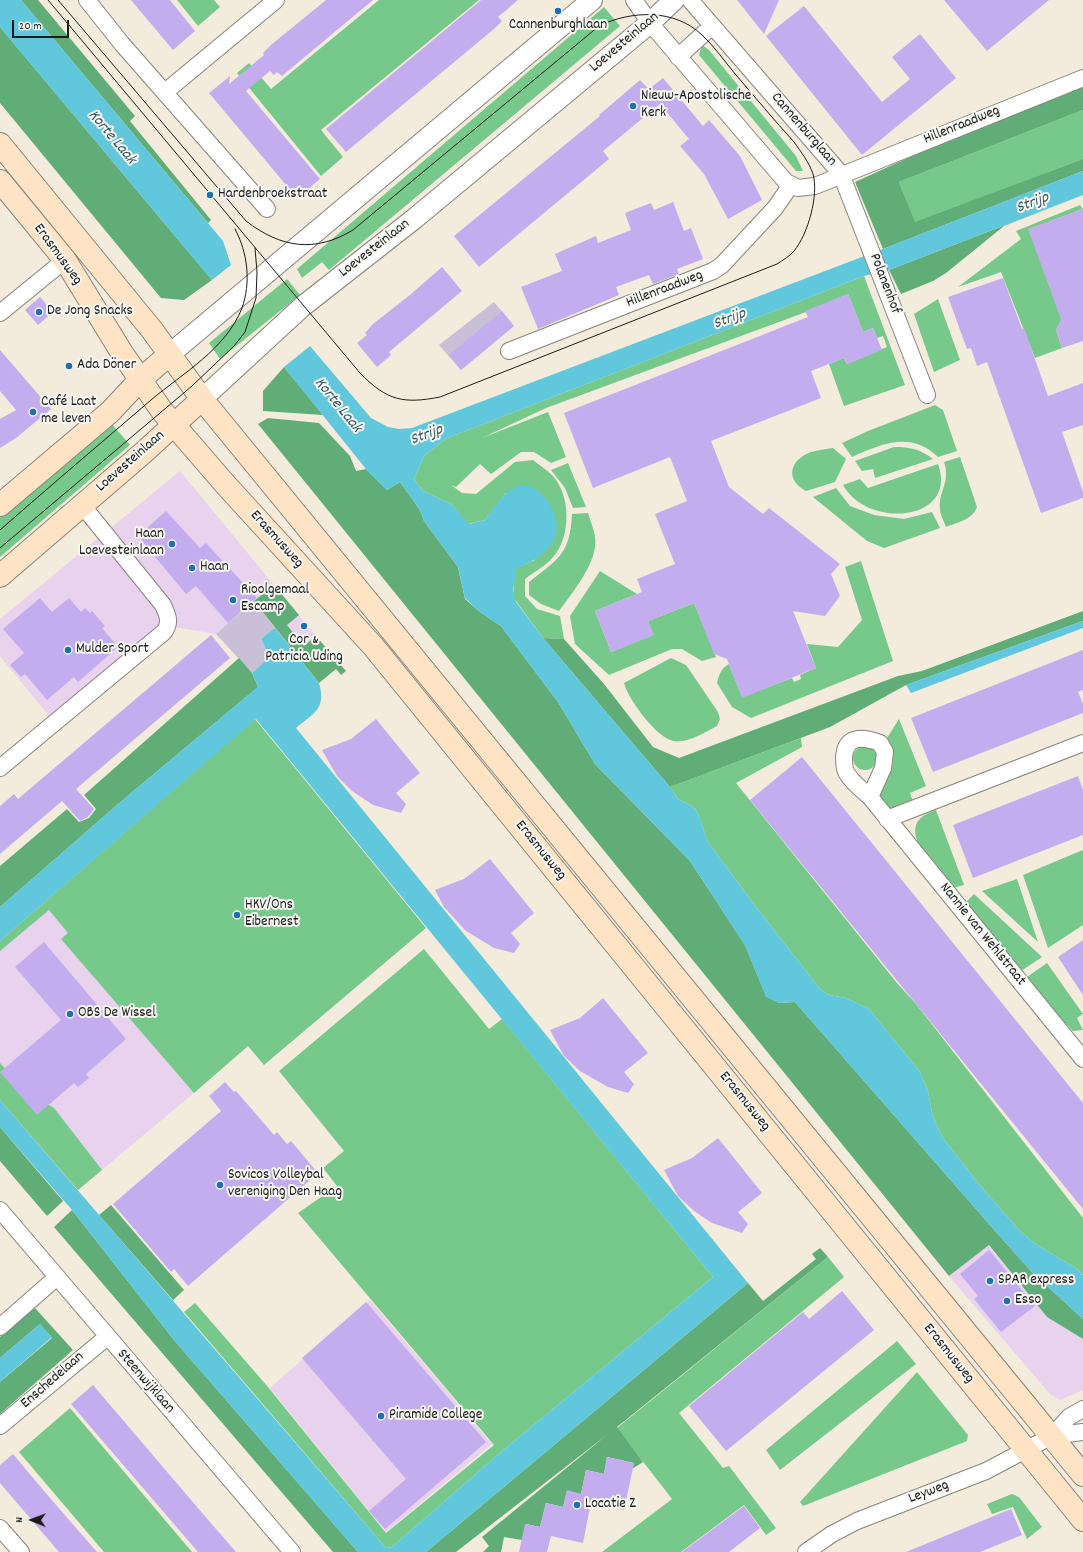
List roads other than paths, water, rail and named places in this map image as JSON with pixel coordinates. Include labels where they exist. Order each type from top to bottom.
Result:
[{"type":"main road","name":"Erasmusweg","points":[[0,144],[152,330],[202,399],[1083,1475]]},
{"type":"main road","name":"Erasmusweg","points":[[0,181],[65,260],[122,353],[140,380],[174,424],[225,484],[378,652],[1083,1520]]},
{"type":"main road","points":[[0,504],[110,412],[140,380],[170,354]]},
{"type":"main road","name":"Loevesteinlaan","points":[[0,576],[143,453],[202,399]]},
{"type":"street","points":[[87,0],[122,44],[266,209]]},
{"type":"street","points":[[165,92],[276,0]]},
{"type":"street","points":[[170,354],[592,0]]},
{"type":"street","points":[[634,0],[650,23],[678,56],[786,182],[791,185]]},
{"type":"street","name":"Loevesteinlaan","points":[[202,399],[303,306],[414,219],[650,23],[674,0]]},
{"type":"street","name":"Cannenburglaan","points":[[690,0],[841,174],[806,188],[791,185]]},
{"type":"street","points":[[678,56],[712,26]]},
{"type":"street","name":"Hillenraadweg","points":[[841,174],[1083,78]]},
{"type":"street","name":"Polanenhof","points":[[841,174],[927,395]]},
{"type":"street","name":"Hillenraadweg","points":[[509,351],[714,271],[722,265],[775,208],[791,185]]},
{"type":"street","points":[[0,313],[65,260]]},
{"type":"street","points":[[0,768],[164,632],[168,626],[169,619],[163,605],[82,505]]},
{"type":"street","points":[[888,819],[1083,743]]},
{"type":"street","name":"Nannie van Wehlstraat","points":[[870,797],[1081,1052]]},
{"type":"street","name":"Steenwijklaan","points":[[0,1210],[292,1552]]},
{"type":"street","points":[[0,1327],[57,1277]]},
{"type":"street","name":"Enschedelaan","points":[[0,1426],[107,1337]]},
{"type":"street","name":"Leyweg","points":[[814,1550],[856,1521],[986,1471],[1052,1436],[1069,1417],[1083,1409]]},
{"type":"street","name":"Leyweg","points":[[1052,1436],[1083,1432]]},
{"type":"street","points":[[0,1528],[21,1552]]},
{"type":"water","name":"Korte Laak","points":[[0,0],[21,0],[223,241],[231,265],[212,280],[0,27]]},
{"type":"water","points":[[1083,171],[1083,195],[889,270],[864,276],[445,439],[424,456],[414,479],[423,491],[451,504],[469,524],[485,520],[502,497],[516,487],[525,486],[534,488],[542,494],[553,512],[557,532],[550,546],[542,554],[516,569],[513,591],[516,602],[543,638],[670,787],[678,799],[692,806],[697,811],[708,842],[756,907],[820,989],[829,995],[846,998],[869,1009],[920,1072],[928,1092],[933,1117],[942,1137],[978,1183],[1019,1230],[1034,1243],[1077,1269],[1083,1275],[1083,1319],[1031,1271],[795,1002],[779,1003],[766,997],[745,945],[690,861],[595,764],[558,702],[501,626],[480,612],[465,598],[458,567],[424,521],[420,510],[400,482],[387,490],[366,469],[284,367],[310,346],[371,418],[388,427],[399,429],[412,428],[883,249]]},
{"type":"water","points":[[1083,621],[1083,628],[911,693],[906,685]]},
{"type":"water","points":[[275,628],[319,683],[321,692],[321,699],[316,710],[296,728],[748,1283],[426,1552],[358,1552],[174,1340],[72,1210],[0,1127],[0,1100],[386,1548],[392,1547],[501,1452],[713,1277],[256,719],[0,941],[0,907],[124,799],[258,687],[252,673],[270,657],[261,639]]},
{"type":"water","points":[[40,1324],[52,1337],[0,1382],[0,1358]]},
{"type":"tram line","points":[[48,0],[360,373],[379,390],[397,398],[416,400],[440,397],[777,264],[794,251],[804,235],[808,225],[815,192],[813,174],[807,161],[794,142],[702,35],[691,26],[679,20],[653,15],[639,15],[625,17],[599,26],[353,230],[325,242],[312,244],[285,242],[272,237],[246,221],[58,0]]},
{"type":"tram line","points":[[0,530],[151,400],[190,370],[226,336],[235,323],[242,308],[247,288],[247,268],[243,248],[235,229]]},
{"type":"tram line","points":[[0,548],[192,386],[234,346],[245,332],[256,298],[257,272],[255,248]]},
{"type":"place","name":"Cannenburghlaan","points":[[558,11]]},
{"type":"place","name":"Nieuw-Apostolische Kerk","points":[[633,106]]},
{"type":"place","name":"Hardenbroekstraat","points":[[210,195]]},
{"type":"place","name":"De Jong Snacks","points":[[39,312]]},
{"type":"place","name":"Ada Döner","points":[[69,366]]},
{"type":"place","name":"Café Laat me leven","points":[[33,412]]},
{"type":"place","name":"Haan Loevesteinlaan","points":[[172,544]]},
{"type":"place","name":"Haan","points":[[192,568]]},
{"type":"place","name":"Rioolgemaal Escamp","points":[[233,600]]},
{"type":"place","name":"Cor & Patricia Uding","points":[[304,626]]},
{"type":"place","name":"Mulder Sport","points":[[68,650]]},
{"type":"place","name":"HKV/Ons Eibernest","points":[[237,915]]},
{"type":"place","name":"OBS De Wissel","points":[[70,1014]]},
{"type":"place","name":"Sovicos Volleybal vereniging Den Haag","points":[[220,1185]]},
{"type":"place","name":"SPAR express","points":[[990,1281]]},
{"type":"place","name":"Esso","points":[[1007,1301]]},
{"type":"place","name":"Piramide College","points":[[381,1416]]},
{"type":"place","name":"Locatie Z","points":[[577,1505]]},
{"type":"water label","name":"Strijp","points":[[1033,204]]},
{"type":"water label","name":"Strijp","points":[[730,320]]},
{"type":"water label","name":"Strijp","points":[[427,436]]}]
